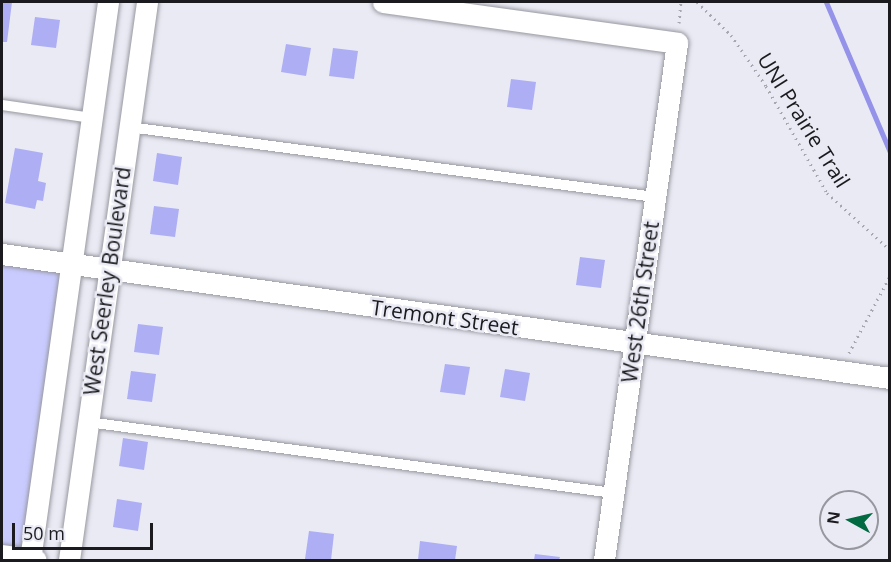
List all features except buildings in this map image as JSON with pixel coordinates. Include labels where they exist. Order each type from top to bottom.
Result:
[{"type":"street","name":"West Seerley Boulevard","points":[[32,560],[108,2]]},
{"type":"street","name":"West Seerley Boulevard","points":[[69,561],[147,2]]},
{"type":"street","name":"West 26th Street","points":[[383,2],[676,43],[604,561]]},
{"type":"street","name":"Tremont Street","points":[[2,254],[890,378]]},
{"type":"street","points":[[2,555],[32,560]]},
{"type":"lane","points":[[2,105],[92,118]]},
{"type":"lane","points":[[129,127],[655,197]]},
{"type":"lane","points":[[88,422],[613,493]]},
{"type":"path","name":"UNI Prairie Trail","points":[[697,2],[731,35],[766,86],[828,193],[890,250]]},
{"type":"path","points":[[841,371],[890,276]]},
{"type":"shaded area","points":[[2,254],[71,264],[30,560],[2,555]]},
{"type":"waterway","points":[[826,2],[890,152]]}]
